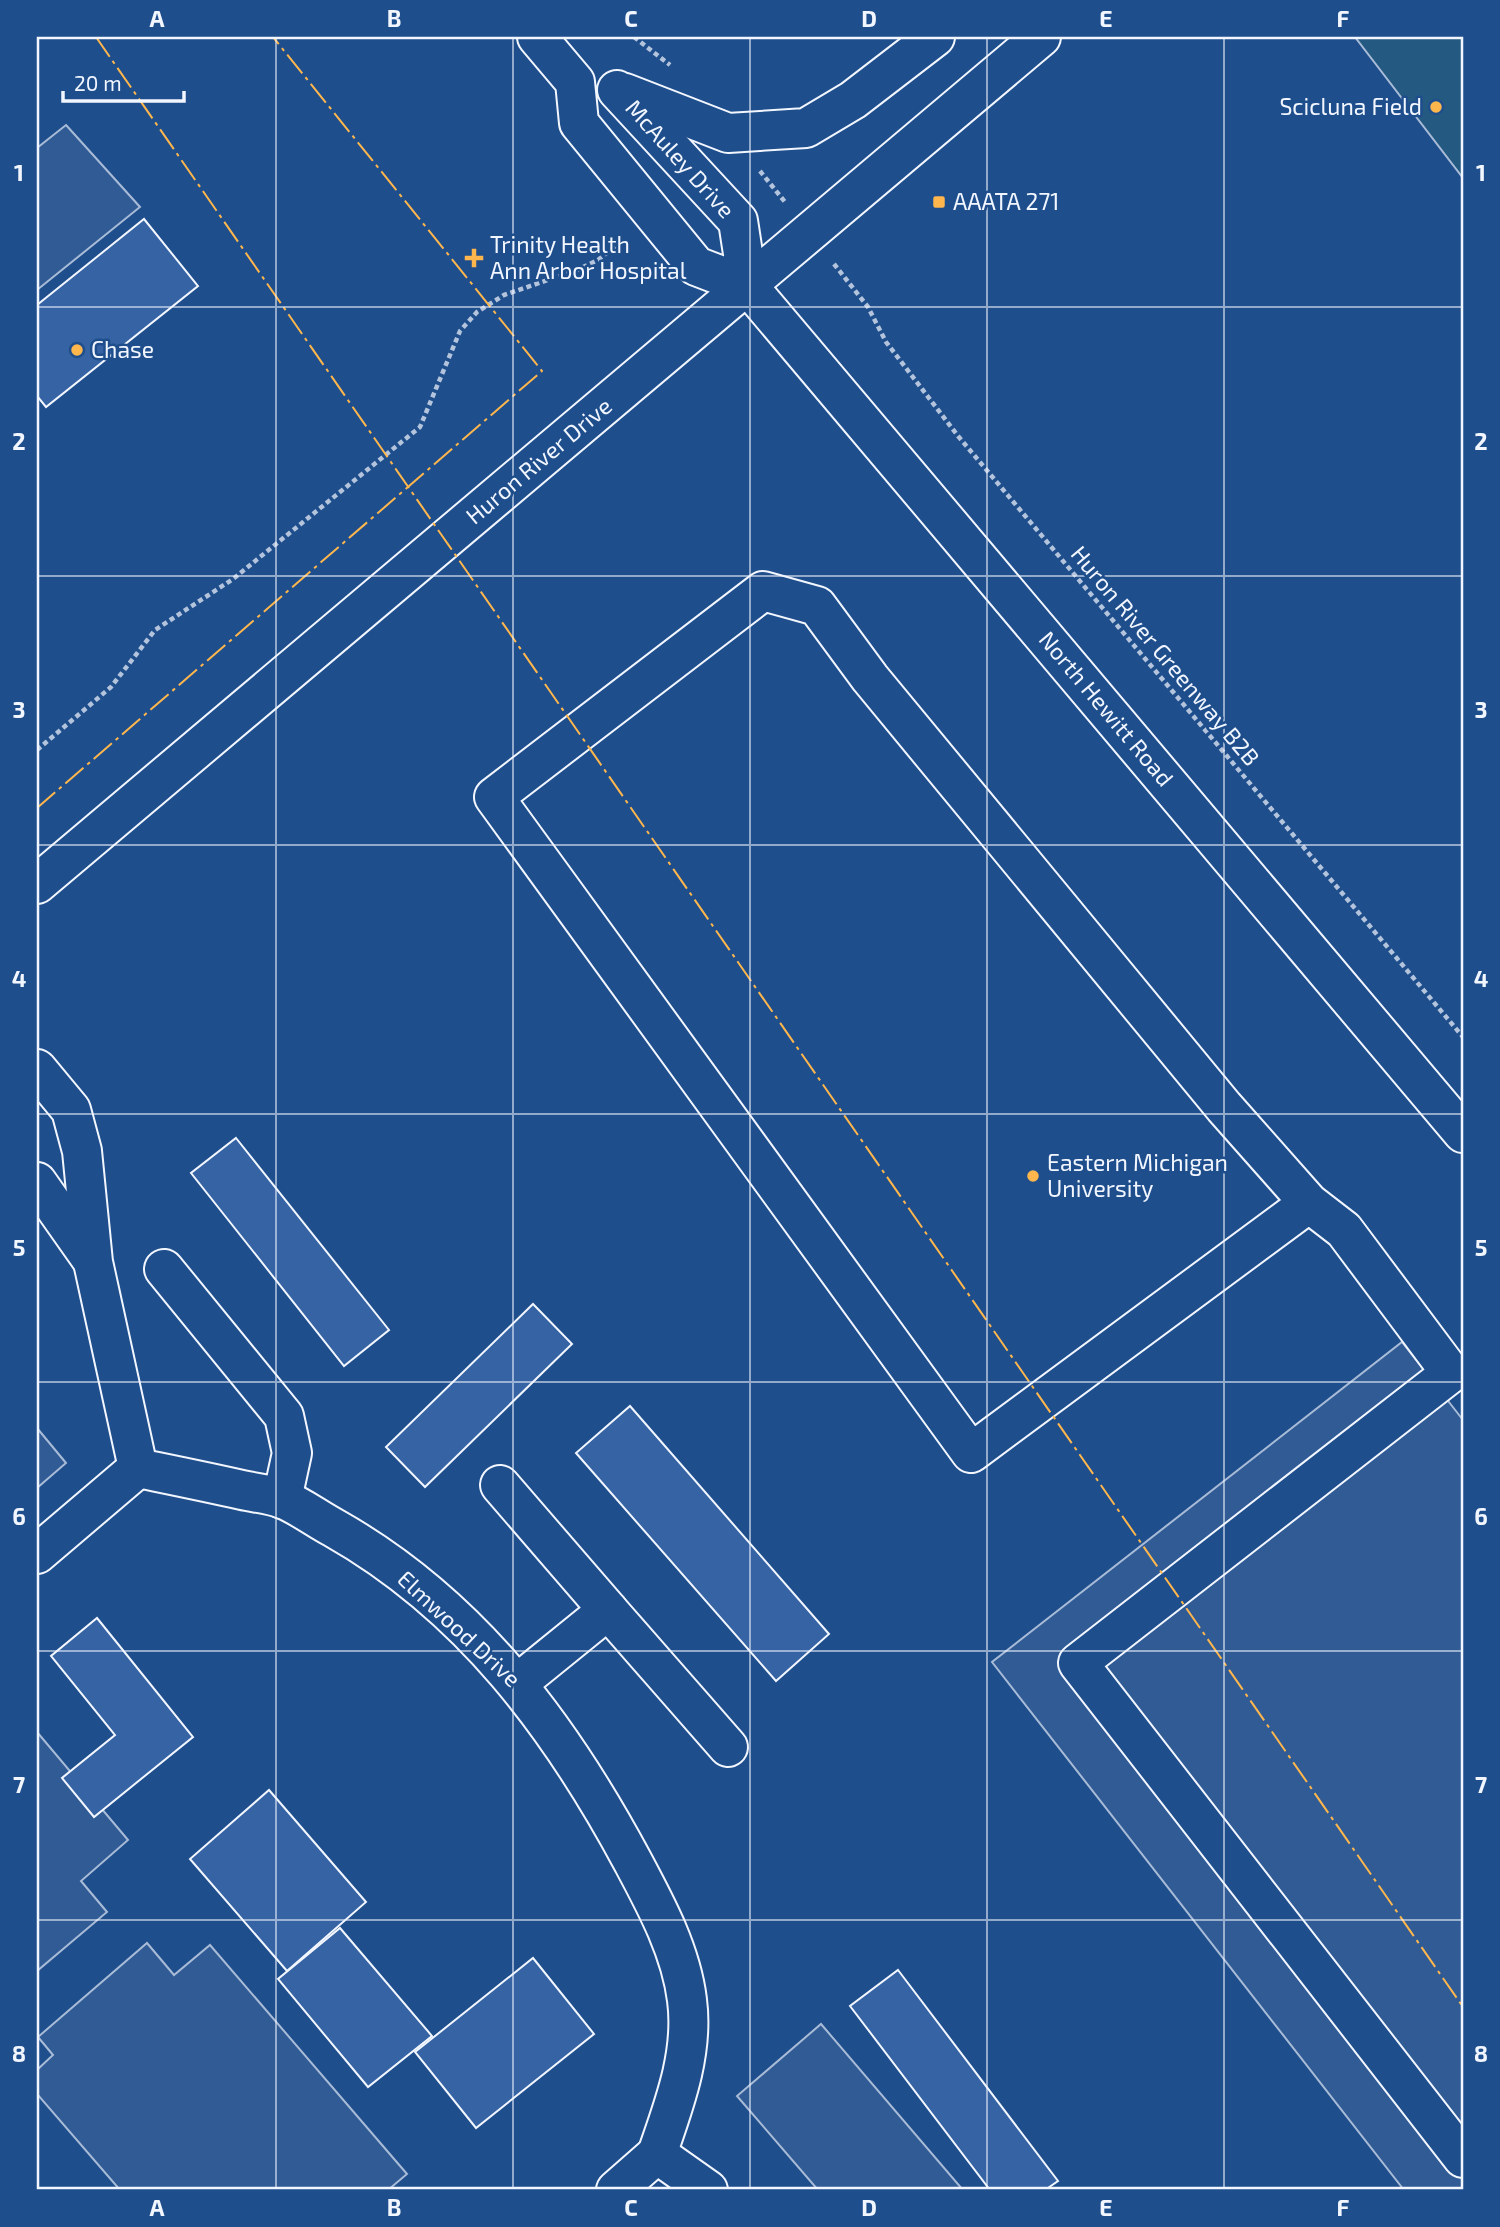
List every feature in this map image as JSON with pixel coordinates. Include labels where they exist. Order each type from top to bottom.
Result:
[{"type":"street","points":[[537,37],[575,82],[579,123],[696,266],[748,286]]},
{"type":"street","points":[[617,90],[728,133],[806,128],[853,100],[935,37]]},
{"type":"street","name":"Huron River Drive","points":[[37,884],[1041,37]]},
{"type":"street","name":"McAuley Drive","points":[[575,82],[617,90],[738,221],[748,286]]},
{"type":"street","name":"North Hewitt Road","points":[[748,286],[1463,1133]]},
{"type":"street","points":[[1309,1203],[971,1453],[494,797],[763,591],[817,606],[878,688],[1224,1107],[1309,1203],[1344,1230],[1459,1376],[1078,1663],[1463,2158]]},
{"type":"street","points":[[37,1069],[71,1110],[82,1151],[93,1262],[138,1468],[37,1553]]},
{"type":"street","points":[[37,1182],[93,1262]]},
{"type":"street","points":[[164,1269],[284,1416],[292,1453],[282,1499]]},
{"type":"street","name":"Elmwood Drive","points":[[138,1468],[282,1499],[355,1540],[416,1584],[470,1632],[518,1683],[579,1768],[656,1904],[679,1960],[688,2000],[689,2038],[678,2092],[657,2154]]},
{"type":"street","points":[[500,1485],[729,1746]]},
{"type":"street","points":[[518,1683],[608,1610]]},
{"type":"street","points":[[616,2190],[657,2154],[708,2190]]},
{"type":"path","points":[[37,750],[111,687],[155,630],[233,579],[420,427],[460,331],[477,312],[504,295],[598,260],[632,233]]},
{"type":"path","name":"Huron River Greenway B2B","points":[[854,287],[886,342],[957,436],[1463,1037]]},
{"type":"shaded area","name":"Scicluna Field","points":[[1355,37],[1463,37],[1463,178]]},
{"type":"shaded area","points":[[66,125],[140,207],[37,290],[37,148]]},
{"type":"shaded area","points":[[1402,1342],[1463,1420],[1463,2190],[1404,2190],[992,1662]]},
{"type":"shaded area","points":[[37,1428],[66,1463],[37,1488]]},
{"type":"shaded area","points":[[37,1732],[128,1840],[81,1881],[107,1912],[37,1971]]},
{"type":"shaded area","points":[[147,1943],[174,1975],[210,1945],[407,2174],[388,2190],[120,2190],[37,2094],[37,2070],[53,2055],[38,2037]]},
{"type":"shaded area","points":[[821,2024],[963,2190],[818,2190],[737,2096]]},
{"type":"building","name":"Chase","points":[[144,219],[198,286],[46,407],[37,396],[37,305]]},
{"type":"building","points":[[236,1138],[389,1330],[344,1366],[191,1173]]},
{"type":"building","points":[[533,1304],[572,1344],[425,1487],[386,1447]]},
{"type":"building","points":[[630,1406],[829,1634],[776,1681],[576,1453]]},
{"type":"building","points":[[97,1618],[193,1737],[94,1817],[62,1778],[115,1735],[51,1656]]},
{"type":"building","points":[[269,1790],[366,1902],[287,1971],[190,1859]]},
{"type":"building","points":[[340,1928],[432,2036],[368,2087],[278,1979]]},
{"type":"building","points":[[533,1958],[594,2034],[476,2128],[415,2052]]},
{"type":"building","points":[[898,1970],[1058,2181],[1045,2190],[990,2190],[850,2006]]},
{"type":"power","points":[[96,37],[1463,2007]]},
{"type":"power","points":[[37,808],[542,371],[273,37]]},
{"type":"place","name":"Scicluna Field","points":[[1436,107]]},
{"type":"place","name":"AAATA 271","points":[[939,202]]},
{"type":"place","name":"Trinity Health Ann Arbor Hospital","points":[[474,258]]},
{"type":"place","name":"Chase","points":[[77,350]]},
{"type":"place","name":"Eastern Michigan University","points":[[1033,1176]]}]
